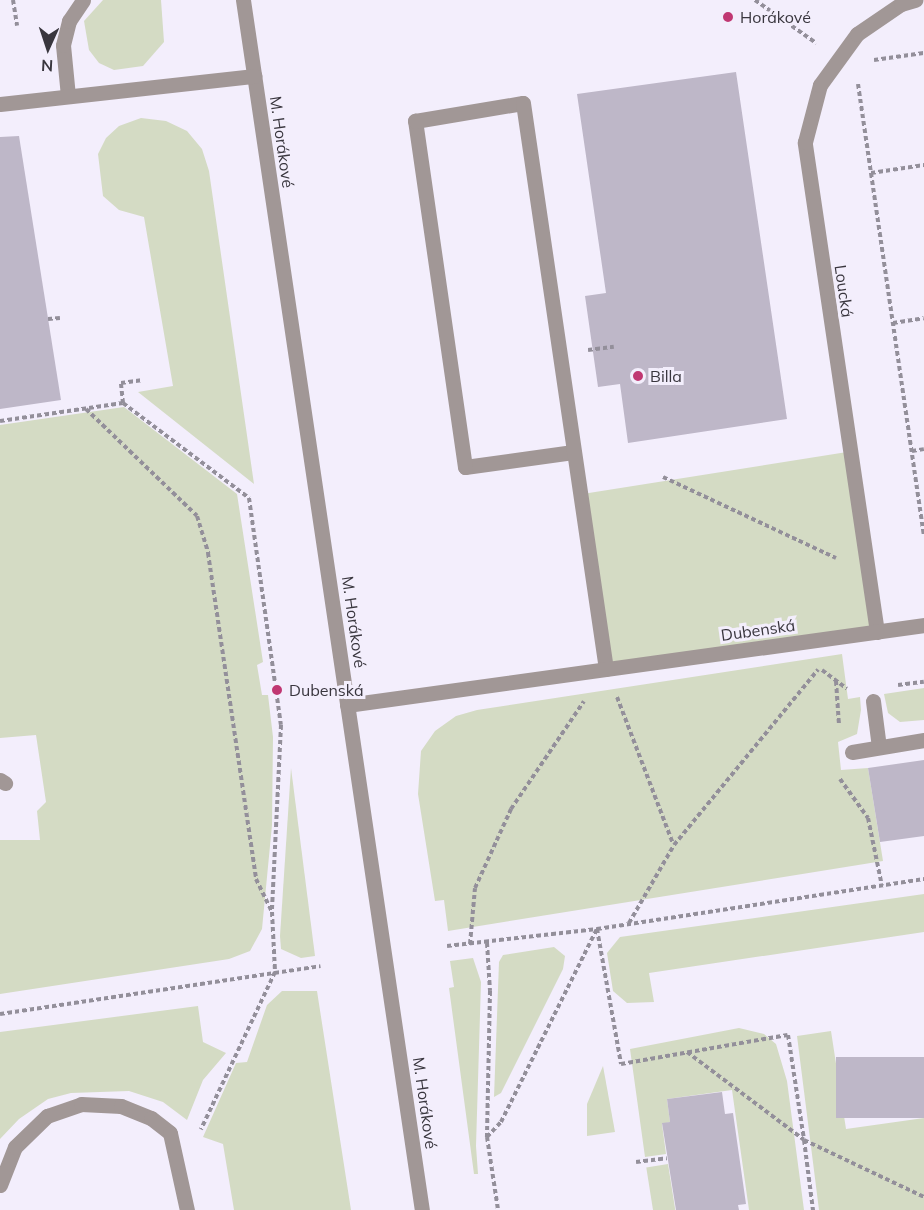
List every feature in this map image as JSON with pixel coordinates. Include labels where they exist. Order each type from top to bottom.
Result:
[{"type":"street","points":[[68,96],[63,45],[69,21],[83,0]]},
{"type":"street","name":"M. Horákové","points":[[243,0],[422,1210]]},
{"type":"street","name":"Loucká","points":[[876,632],[805,142],[820,85],[856,34],[901,4],[915,0]]},
{"type":"street","points":[[0,104],[254,76]]},
{"type":"street","points":[[573,452],[465,467],[415,121],[523,103],[606,669]]},
{"type":"street","name":"Dubenská","points":[[347,705],[924,625]]},
{"type":"street","points":[[873,701],[879,747]]},
{"type":"street","points":[[852,752],[924,740]]},
{"type":"street","points":[[0,1185],[15,1147],[47,1116],[81,1104],[121,1106],[151,1118],[170,1133],[181,1171],[187,1210]]},
{"type":"path","points":[[14,0],[17,26]]},
{"type":"path","points":[[755,0],[838,60]]},
{"type":"path","points":[[869,61],[924,53]]},
{"type":"path","points":[[858,77],[924,534]]},
{"type":"path","points":[[871,173],[924,165]]},
{"type":"path","points":[[48,319],[60,318]]},
{"type":"path","points":[[893,323],[924,318]]},
{"type":"path","points":[[123,403],[121,383],[143,380]]},
{"type":"path","points":[[0,421],[123,403],[249,498],[281,725],[272,912],[275,972],[181,1171]]},
{"type":"path","points":[[86,409],[197,516],[208,553],[256,879],[272,912]]},
{"type":"path","points":[[912,451],[924,449]]},
{"type":"path","points":[[663,477],[866,573]]},
{"type":"path","points":[[629,924],[674,845],[846,636]]},
{"type":"path","points":[[820,668],[851,692]]},
{"type":"path","points":[[606,669],[674,845]]},
{"type":"path","points":[[470,944],[475,888],[511,809],[606,669]]},
{"type":"path","points":[[447,946],[597,929],[924,879]]},
{"type":"path","points":[[597,929],[621,1064],[788,1035],[813,1210]]},
{"type":"path","points":[[487,1137],[501,1122],[597,929]]},
{"type":"path","points":[[487,943],[487,1137],[498,1210]]},
{"type":"path","points":[[0,1014],[320,966]]},
{"type":"path","points":[[687,1052],[804,1140],[924,1197]]},
{"type":"path","points":[[636,1162],[667,1158]]},
{"type":"green space","points":[[103,0],[161,0],[164,42],[143,66],[114,70],[99,63],[89,50],[84,21]]},
{"type":"green space","points":[[141,118],[166,121],[187,131],[202,149],[209,171],[254,484],[138,392],[173,386],[144,217],[119,210],[103,196],[98,154],[106,138],[119,126]]},
{"type":"green space","points":[[124,407],[237,494],[263,662],[257,665],[262,695],[268,695],[273,737],[272,825],[262,929],[250,951],[229,959],[0,994],[0,840],[40,840],[37,811],[46,802],[36,735],[0,738],[0,425]]},
{"type":"green space","points":[[847,452],[875,632],[608,674],[579,494]]},
{"type":"green space","points":[[842,654],[848,699],[860,697],[861,710],[857,734],[838,742],[841,770],[868,768],[883,861],[448,931],[444,900],[435,901],[418,794],[421,751],[435,731],[456,716],[477,710]]},
{"type":"green space","points":[[924,688],[924,720],[900,722],[888,713],[884,694]]},
{"type":"green space","points":[[291,768],[315,956],[301,958],[281,949],[280,936]]},
{"type":"green space","points":[[924,894],[924,932],[649,973],[654,1002],[627,1003],[613,991],[607,953],[620,937]]},
{"type":"green space","points":[[554,947],[565,956],[563,969],[501,1093],[494,1097],[499,962],[503,955]]},
{"type":"green space","points":[[473,958],[481,982],[476,1146],[478,1174],[474,1174],[449,988],[454,987],[450,961]]},
{"type":"green space","points":[[282,991],[317,991],[351,1210],[234,1210],[223,1144],[203,1137],[236,1063],[247,1062],[267,1005]]},
{"type":"green space","points":[[198,1006],[203,1042],[226,1053],[203,1080],[187,1120],[163,1102],[129,1091],[71,1093],[48,1099],[19,1119],[0,1139],[0,1032]]},
{"type":"green space","points":[[739,1028],[764,1034],[776,1044],[787,1081],[804,1210],[749,1210],[732,1090],[667,1099],[670,1122],[662,1124],[666,1154],[645,1157],[630,1049]]},
{"type":"green space","points":[[831,1031],[846,1129],[924,1118],[924,1210],[819,1210],[797,1036]]},
{"type":"green space","points":[[603,1066],[615,1132],[587,1136],[587,1104]]},
{"type":"green space","points":[[668,1164],[675,1210],[653,1210],[646,1167]]},
{"type":"building","points":[[736,72],[787,419],[628,443],[620,384],[598,387],[585,296],[606,293],[577,94]]},
{"type":"building","points":[[19,136],[61,400],[0,409],[0,137]]},
{"type":"building","points":[[924,760],[924,836],[880,842],[868,768]]},
{"type":"building","points":[[836,1057],[924,1057],[924,1118],[836,1118]]},
{"type":"building","points":[[722,1092],[725,1114],[733,1113],[746,1204],[738,1205],[739,1210],[676,1210],[662,1123],[670,1122],[667,1099]]},
{"type":"place","name":"Horákové","points":[[728,17]]},
{"type":"place","name":"Billa","points":[[638,376]]},
{"type":"place","name":"Dubenská","points":[[277,690]]}]
